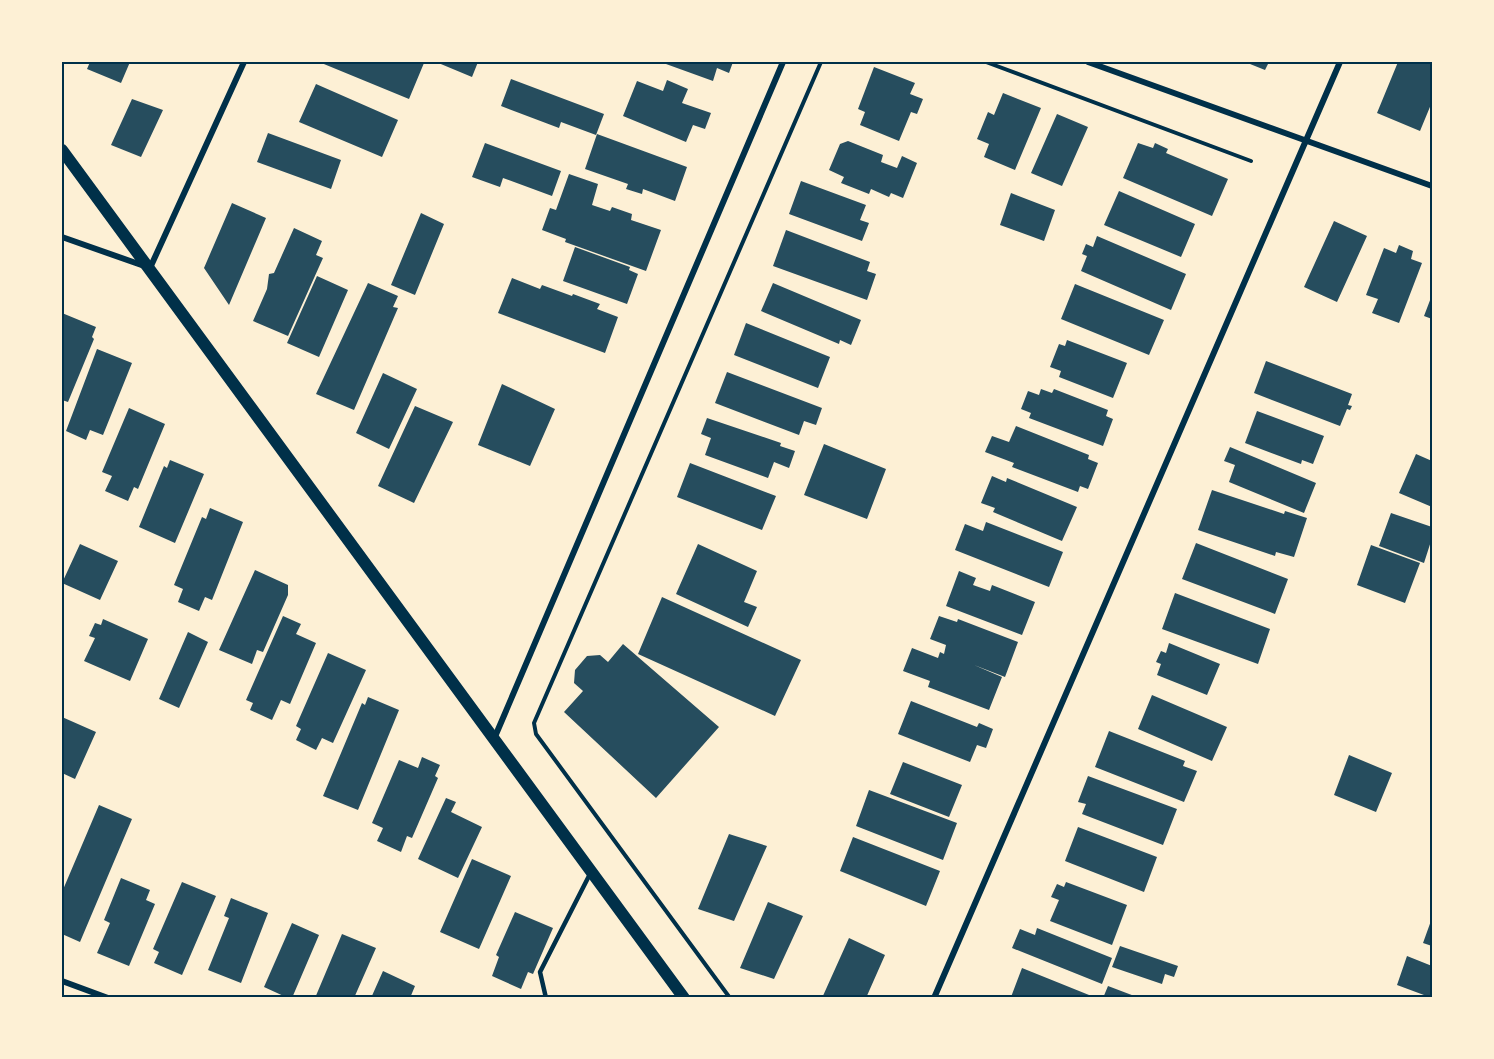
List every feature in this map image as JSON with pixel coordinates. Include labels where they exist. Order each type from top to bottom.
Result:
[{"type":"main road","points":[[62,150],[684,998]]},
{"type":"street","points":[[62,237],[150,268],[244,62]]},
{"type":"street","points":[[493,739],[783,62]]},
{"type":"street","points":[[1088,62],[1432,186]]},
{"type":"street","points":[[934,998],[1340,62]]},
{"type":"street","points":[[62,981],[108,998]]},
{"type":"lane","points":[[546,998],[540,972],[591,872]]},
{"type":"path","points":[[730,998],[536,734],[534,723],[821,62]]},
{"type":"path","points":[[986,62],[1251,161]]},
{"type":"building","points":[[90,62],[130,62],[121,83],[87,69]]},
{"type":"building","points":[[319,62],[419,62],[424,63],[409,99]]},
{"type":"building","points":[[436,62],[478,62],[472,77]]},
{"type":"building","points":[[667,62],[733,62],[729,73],[717,68],[713,81],[666,64]]},
{"type":"building","points":[[1245,62],[1269,62],[1265,70]]},
{"type":"building","points":[[1398,62],[1432,62],[1432,102],[1420,131],[1377,113]]},
{"type":"building","points":[[874,67],[915,83],[910,94],[923,99],[917,114],[911,112],[899,141],[860,125],[865,112],[858,109]]},
{"type":"building","points":[[511,79],[604,114],[596,135],[561,122],[559,128],[501,106]]},
{"type":"building","points":[[667,80],[688,89],[682,103],[711,113],[705,129],[693,125],[686,142],[623,116],[637,81],[663,91]]},
{"type":"building","points":[[316,84],[398,120],[382,157],[299,122]]},
{"type":"building","points":[[1003,93],[1041,108],[1015,170],[984,157],[989,144],[977,139],[988,112],[994,115]]},
{"type":"building","points":[[132,99],[163,110],[141,157],[111,145]]},
{"type":"building","points":[[1057,114],[1088,127],[1062,186],[1031,173]]},
{"type":"building","points":[[268,133],[341,160],[331,189],[257,162]]},
{"type":"building","points":[[597,134],[687,167],[675,201],[643,189],[642,194],[626,189],[628,184],[585,169]]},
{"type":"building","points":[[848,141],[883,155],[881,162],[897,168],[902,156],[917,163],[903,198],[891,193],[889,197],[871,189],[869,194],[841,183],[844,177],[829,170],[840,144]]},
{"type":"building","points":[[485,143],[561,171],[552,196],[503,178],[500,187],[472,177]]},
{"type":"building","points":[[1138,143],[1153,148],[1155,143],[1168,149],[1166,153],[1228,179],[1212,216],[1123,178]]},
{"type":"building","points":[[569,174],[598,184],[592,205],[610,211],[612,207],[632,214],[631,220],[661,230],[646,271],[565,242],[566,239],[542,230],[550,208],[556,210]]},
{"type":"building","points":[[801,181],[866,205],[860,220],[869,223],[862,241],[789,214]]},
{"type":"building","points":[[1119,191],[1195,224],[1181,257],[1104,225]]},
{"type":"building","points":[[1011,193],[1055,210],[1044,241],[1000,225]]},
{"type":"building","points":[[232,203],[266,218],[229,305],[204,268]]},
{"type":"building","points":[[421,213],[444,224],[415,295],[391,285]]},
{"type":"building","points":[[1334,221],[1367,236],[1337,302],[1304,287]]},
{"type":"building","points":[[294,228],[322,241],[316,255],[323,258],[288,336],[253,321],[267,289],[269,274],[274,273]]},
{"type":"building","points":[[786,230],[870,262],[867,271],[876,274],[867,300],[773,266]]},
{"type":"building","points":[[1097,236],[1186,274],[1171,310],[1081,271],[1087,256],[1082,254],[1086,244],[1093,247]]},
{"type":"building","points":[[1399,245],[1413,251],[1411,259],[1422,263],[1399,323],[1372,313],[1378,299],[1366,295],[1384,248],[1396,253]]},
{"type":"building","points":[[575,247],[630,267],[629,270],[638,274],[627,304],[563,281]]},
{"type":"building","points":[[317,276],[348,290],[319,357],[287,343]]},
{"type":"building","points":[[512,278],[540,289],[542,285],[572,296],[573,294],[600,304],[597,309],[618,317],[605,353],[498,313]]},
{"type":"building","points":[[368,283],[398,296],[393,307],[398,308],[354,410],[316,394]]},
{"type":"building","points":[[773,283],[861,320],[851,345],[840,340],[839,344],[761,311]]},
{"type":"building","points":[[1075,284],[1164,320],[1149,355],[1061,319]]},
{"type":"building","points":[[1432,295],[1432,319],[1424,316]]},
{"type":"building","points":[[62,313],[96,327],[92,337],[94,339],[68,402],[62,400]]},
{"type":"building","points":[[746,323],[830,357],[818,388],[734,355]]},
{"type":"building","points":[[1067,340],[1127,363],[1113,398],[1059,377],[1061,371],[1050,367],[1059,344],[1065,346]]},
{"type":"building","points":[[97,349],[132,363],[103,435],[90,430],[86,440],[66,431]]},
{"type":"building","points":[[1266,361],[1352,394],[1348,405],[1352,406],[1350,410],[1347,409],[1340,426],[1254,393]]},
{"type":"building","points":[[727,372],[822,408],[816,425],[804,421],[799,435],[715,403]]},
{"type":"building","points":[[383,373],[417,389],[389,449],[356,433]]},
{"type":"building","points":[[502,384],[555,409],[530,466],[478,445]]},
{"type":"building","points":[[1041,389],[1052,393],[1054,389],[1108,410],[1106,416],[1113,419],[1103,446],[1029,418],[1031,413],[1021,409],[1028,391],[1039,395]]},
{"type":"building","points":[[415,406],[453,422],[414,503],[378,486]]},
{"type":"building","points":[[129,408],[165,424],[138,489],[134,487],[128,501],[105,491],[112,476],[102,472]]},
{"type":"building","points":[[1257,411],[1324,436],[1313,464],[1302,460],[1301,464],[1245,443]]},
{"type":"building","points":[[707,418],[781,443],[780,446],[795,451],[789,468],[774,462],[768,478],[705,455],[711,438],[701,434]]},
{"type":"building","points":[[1016,426],[1089,455],[1088,459],[1098,463],[1088,489],[1080,486],[1078,492],[1012,467],[1014,463],[985,452],[992,436],[1009,442]]},
{"type":"building","points":[[824,444],[886,469],[867,519],[804,495]]},
{"type":"building","points":[[1230,447],[1316,483],[1304,513],[1229,482],[1235,465],[1224,461]]},
{"type":"building","points":[[1416,454],[1432,461],[1432,507],[1399,493]]},
{"type":"building","points":[[170,460],[204,474],[175,543],[139,527],[164,466],[167,468]]},
{"type":"building","points":[[690,463],[776,496],[762,530],[677,497]]},
{"type":"building","points":[[992,476],[1006,482],[1007,478],[1077,507],[1062,541],[993,512],[995,508],[981,503]]},
{"type":"building","points":[[1212,490],[1284,514],[1285,511],[1307,518],[1294,557],[1276,552],[1275,556],[1198,530]]},
{"type":"building","points":[[210,508],[243,522],[212,600],[205,597],[199,611],[178,602],[183,589],[174,585],[202,517],[206,519]]},
{"type":"building","points":[[1391,513],[1432,527],[1432,538],[1424,563],[1379,546]]},
{"type":"building","points":[[986,522],[1063,552],[1049,587],[955,550],[965,524],[983,531]]},
{"type":"building","points":[[1196,543],[1288,579],[1275,614],[1182,579]]},
{"type":"building","points":[[80,544],[118,561],[100,600],[62,583]]},
{"type":"building","points":[[698,544],[757,571],[744,602],[757,607],[748,627],[676,594]]},
{"type":"building","points":[[1371,545],[1420,563],[1405,603],[1357,585]]},
{"type":"building","points":[[255,570],[288,585],[288,595],[263,652],[257,650],[252,664],[219,650]]},
{"type":"building","points":[[959,571],[976,578],[973,585],[990,591],[992,585],[1035,602],[1022,635],[946,606]]},
{"type":"building","points":[[1175,593],[1270,629],[1258,664],[1162,629]]},
{"type":"building","points":[[662,597],[801,660],[775,716],[638,654]]},
{"type":"building","points":[[283,616],[301,624],[296,634],[316,643],[290,704],[281,700],[272,720],[250,710],[253,703],[246,700]]},
{"type":"building","points":[[939,616],[957,622],[958,619],[1018,642],[1005,677],[974,665],[1002,677],[989,710],[928,687],[930,681],[903,671],[912,648],[938,658],[940,652],[944,654],[946,645],[930,639]]},
{"type":"building","points":[[103,619],[148,639],[130,681],[84,661],[95,638],[89,636],[95,623],[101,625]]},
{"type":"building","points":[[188,632],[208,642],[179,708],[159,699]]},
{"type":"building","points":[[1169,643],[1220,664],[1207,695],[1157,675],[1161,664],[1156,662],[1161,651],[1166,653]]},
{"type":"building","points":[[623,644],[719,727],[656,798],[564,712],[583,691],[574,683],[575,670],[587,656],[600,655],[608,662]]},
{"type":"building","points":[[328,653],[366,670],[333,743],[322,738],[316,750],[296,740],[301,729],[296,726]]},
{"type":"building","points":[[1152,695],[1227,727],[1212,761],[1138,729]]},
{"type":"building","points":[[368,697],[399,710],[358,810],[323,796],[362,703],[365,705]]},
{"type":"building","points":[[911,701],[977,727],[979,723],[993,729],[986,748],[977,745],[970,762],[898,734]]},
{"type":"building","points":[[62,717],[96,732],[75,779],[62,773]]},
{"type":"building","points":[[1109,731],[1185,761],[1183,766],[1197,771],[1184,802],[1095,767]]},
{"type":"building","points":[[1349,755],[1392,773],[1376,812],[1334,795]]},
{"type":"building","points":[[422,757],[440,765],[435,776],[438,778],[412,838],[407,836],[401,852],[377,841],[383,828],[372,823],[399,760],[418,768]]},
{"type":"building","points":[[903,762],[962,785],[949,817],[890,794]]},
{"type":"building","points":[[1088,776],[1177,809],[1163,845],[1082,814],[1086,804],[1078,802]]},
{"type":"building","points":[[869,790],[957,823],[943,860],[856,826]]},
{"type":"building","points":[[446,798],[456,802],[451,812],[482,827],[458,878],[418,859]]},
{"type":"building","points":[[99,805],[132,819],[80,942],[62,934],[62,892]]},
{"type":"building","points":[[1078,827],[1157,857],[1144,892],[1065,861]]},
{"type":"building","points":[[729,834],[767,846],[734,921],[698,909]]},
{"type":"building","points":[[853,837],[940,871],[926,906],[840,871]]},
{"type":"building","points":[[472,859],[511,876],[479,949],[440,932]]},
{"type":"building","points":[[121,878],[150,890],[146,900],[155,904],[129,966],[97,953],[110,923],[104,920]]},
{"type":"building","points":[[182,882],[216,896],[182,975],[154,963],[159,952],[153,949]]},
{"type":"building","points":[[1066,882],[1127,905],[1112,945],[1050,921],[1059,900],[1051,897],[1057,884],[1064,887]]},
{"type":"building","points":[[231,898],[268,913],[241,983],[208,970],[229,918],[224,916]]},
{"type":"building","points":[[768,902],[803,916],[774,979],[740,968]]},
{"type":"building","points":[[515,912],[553,928],[533,974],[528,972],[521,989],[492,976],[499,957],[496,955]]},
{"type":"building","points":[[1432,918],[1432,946],[1423,943]]},
{"type":"building","points":[[292,923],[319,935],[292,998],[288,998],[264,987]]},
{"type":"building","points":[[1037,928],[1112,958],[1102,984],[1012,948],[1020,929],[1035,935]]},
{"type":"building","points":[[342,934],[376,948],[354,998],[315,998]]},
{"type":"building","points":[[849,938],[885,955],[866,998],[822,998]]},
{"type":"building","points":[[1120,946],[1178,966],[1174,977],[1165,974],[1162,984],[1112,967]]},
{"type":"building","points":[[1407,956],[1432,966],[1432,998],[1397,985]]},
{"type":"building","points":[[1022,968],[1094,997],[1094,998],[1011,997]]},
{"type":"building","points":[[383,971],[415,986],[410,998],[371,998]]},
{"type":"building","points":[[1108,986],[1137,997],[1137,998],[1103,998]]}]
